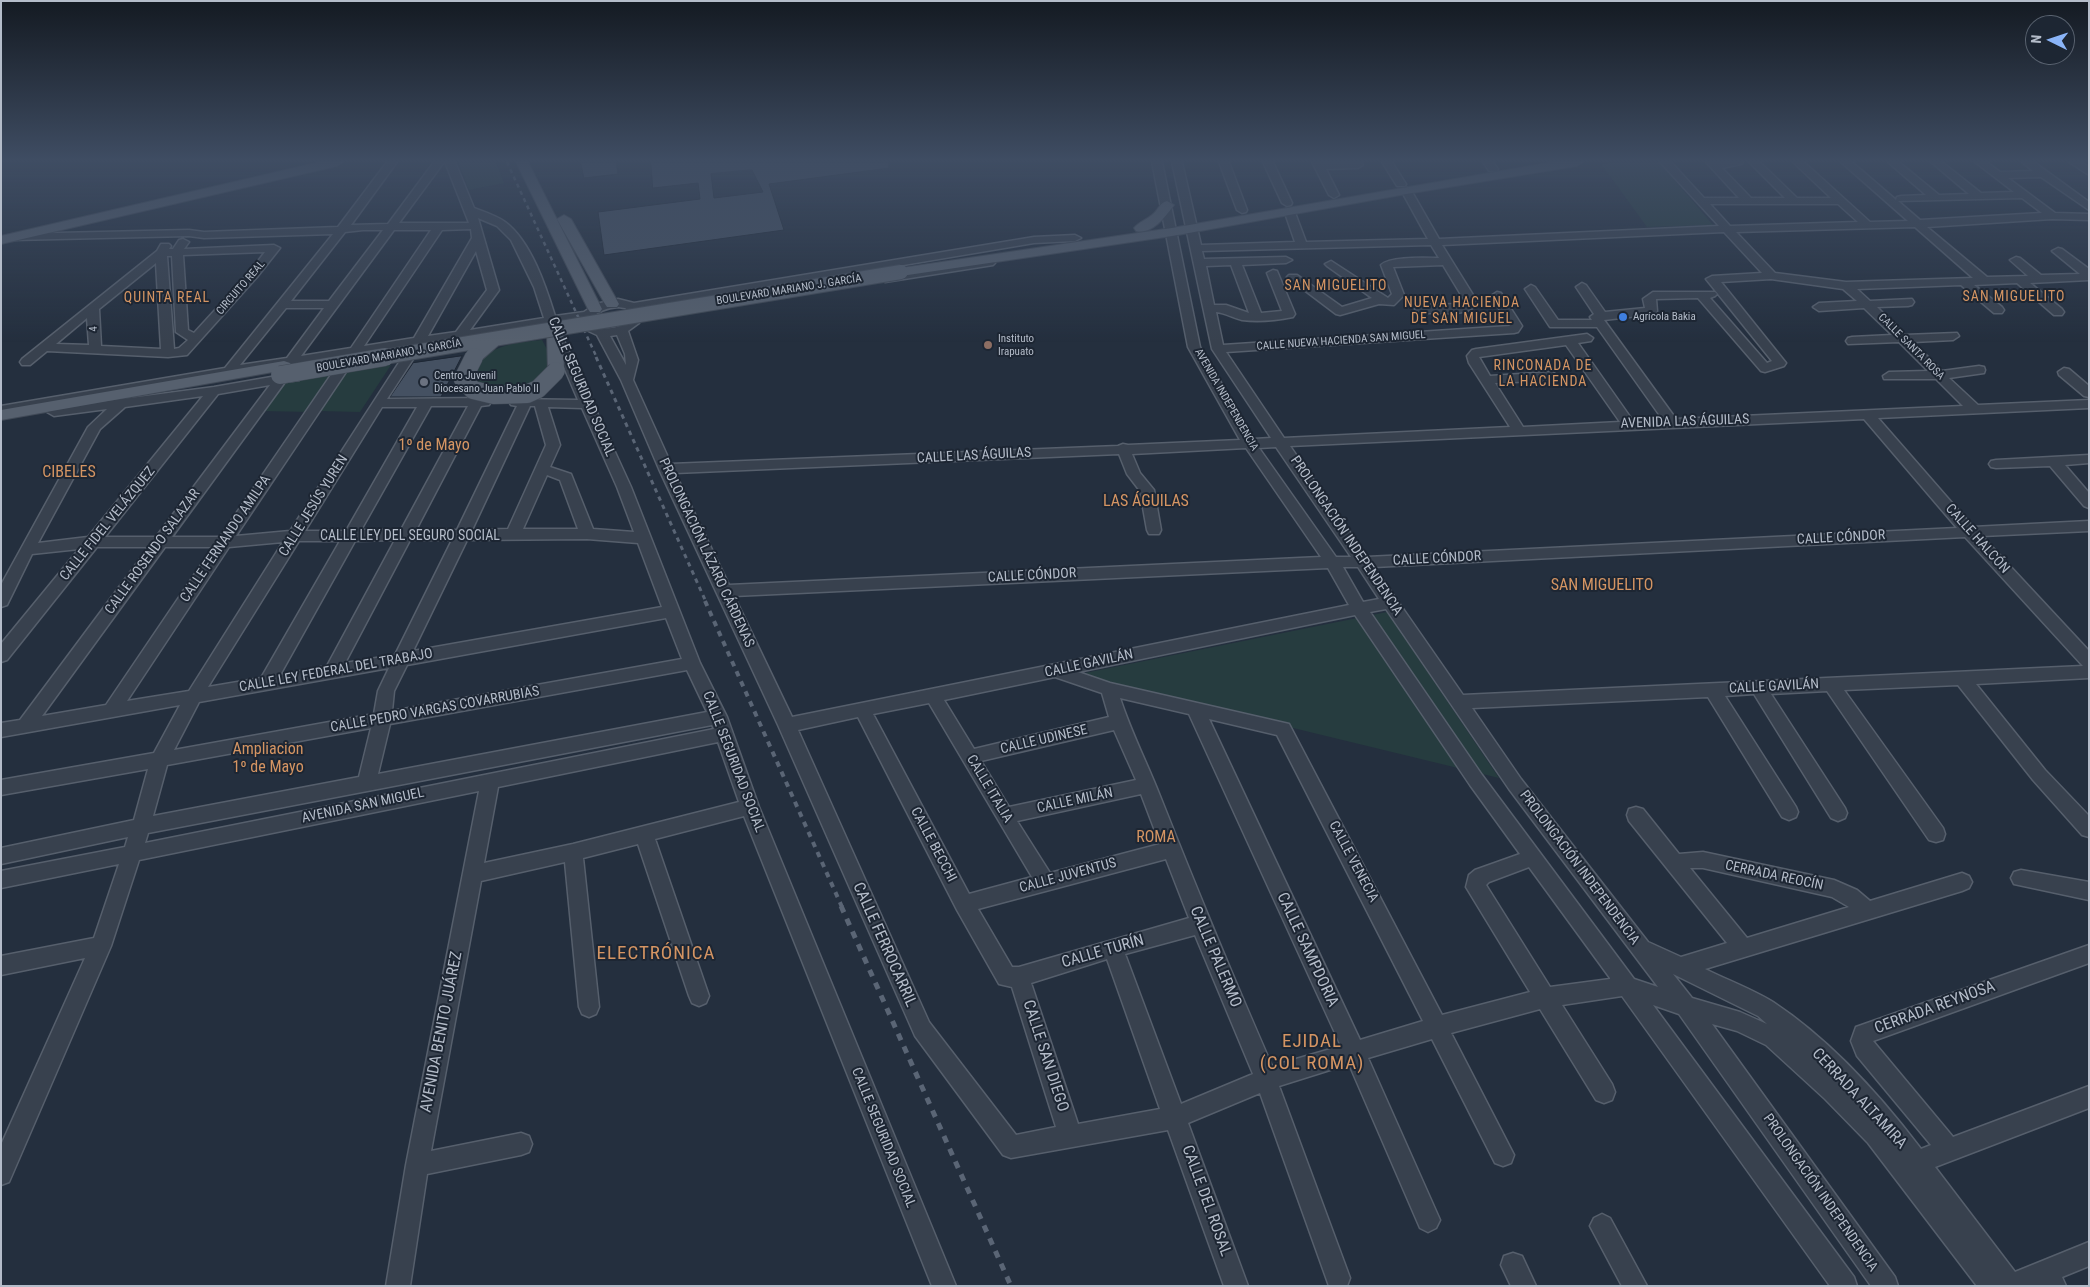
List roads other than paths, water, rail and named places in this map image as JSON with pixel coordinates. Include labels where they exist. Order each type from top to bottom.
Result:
[{"type":"main road","points":[[1,239],[60,222]]},
{"type":"main road","points":[[62,226],[66,222]]},
{"type":"main road","points":[[1,239],[79,222]]},
{"type":"main road","points":[[549,222],[590,317]]},
{"type":"main road","points":[[565,222],[612,304]]},
{"type":"main road","points":[[1152,222],[1141,232],[1162,240],[1172,234]]},
{"type":"main road","name":"BOULEVARD MARIANO J. GARCÍA","points":[[1,415],[901,269],[1141,232],[1172,234],[1197,222]]},
{"type":"main road","name":"BOULEVARD MARIANO J. GARCÍA","points":[[1190,224],[1201,222]]},
{"type":"main road","name":"BOULEVARD MARIANO J. GARCÍA","points":[[1,421],[284,370],[498,338],[901,269]]},
{"type":"main road","points":[[498,338],[472,356],[466,367],[463,379],[473,390],[494,396],[527,394],[551,378],[556,371],[553,327]]},
{"type":"street","points":[[229,371],[344,222]]},
{"type":"street","name":"CALLE ROSENDO SALAZAR","points":[[26,725],[284,370],[395,222]]},
{"type":"street","points":[[461,334],[493,290],[473,222]]},
{"type":"street","name":"CALLE SEGURIDAD SOCIAL","points":[[497,222],[516,238],[532,271],[553,327],[624,487],[671,611],[692,663],[721,725],[750,807],[944,1286]]},
{"type":"street","name":"AVENIDA INDEPENDENCIA","points":[[1170,222],[1194,347],[1249,443],[1279,485]]},
{"type":"street","points":[[1294,222],[1302,246]]},
{"type":"street","points":[[1421,309],[1464,308],[1472,303],[1424,222]]},
{"type":"street","points":[[1719,222],[1771,276]]},
{"type":"street","points":[[1196,248],[1435,242],[1725,229],[1949,222]]},
{"type":"street","name":"AVENIDA INDEPENDENCIA","points":[[1190,224],[1218,350],[1282,442]]},
{"type":"street","points":[[1916,224],[1984,281]]},
{"type":"street","points":[[355,351],[436,230]]},
{"type":"street","points":[[16,237],[187,236],[337,231],[509,231]]},
{"type":"street","name":"CALLE JESÚS YUREN","points":[[131,854],[160,759],[194,696],[378,404],[410,358],[477,231]]},
{"type":"street","points":[[1,239],[170,236]]},
{"type":"street","points":[[26,362],[162,252],[170,236]]},
{"type":"street","points":[[187,236],[177,251],[182,332],[196,339]]},
{"type":"street","points":[[1,410],[229,371],[342,369],[410,358],[553,327],[590,317],[612,304],[624,304],[633,307],[666,302],[1034,240],[1077,242]]},
{"type":"street","points":[[590,317],[602,332],[621,330],[636,320],[1048,253],[1077,242]]},
{"type":"street","name":"CIRCUITO REAL","points":[[44,347],[168,353],[183,352],[253,275],[274,248],[162,252]]},
{"type":"street","points":[[246,249],[253,275]]},
{"type":"street","points":[[2058,251],[2089,276]]},
{"type":"street","points":[[162,252],[168,353]]},
{"type":"street","points":[[1199,263],[1286,260]]},
{"type":"street","points":[[2016,260],[2037,278]]},
{"type":"street","points":[[1331,264],[1378,298],[1390,302],[1398,295],[1386,265],[1392,263],[1446,261]]},
{"type":"street","points":[[1236,263],[1257,317]]},
{"type":"street","points":[[1209,308],[1226,310],[1242,316],[1257,317],[1288,314],[1273,272]]},
{"type":"street","points":[[832,273],[840,279],[836,287]]},
{"type":"street","points":[[1712,279],[1771,276],[1846,286],[2089,276]]},
{"type":"street","points":[[1293,277],[1340,311],[1378,298]]},
{"type":"street","points":[[1701,294],[1765,368],[1780,362],[1712,279]]},
{"type":"street","points":[[2019,280],[2058,312]]},
{"type":"street","points":[[1965,282],[1998,310]]},
{"type":"street","name":"CALLE SANTA ROSA","points":[[1846,286],[1903,338],[1974,409]]},
{"type":"street","points":[[1582,287],[1601,320],[1672,423]]},
{"type":"street","points":[[1531,289],[1554,324],[1601,320],[1651,311],[1649,298],[1653,296],[1724,293]]},
{"type":"street","points":[[164,296],[179,293]]},
{"type":"street","name":"CALLE NUEVA HACIENDA SAN MIGUEL","points":[[1218,350],[1514,329],[1516,326],[1514,322],[1497,296]]},
{"type":"street","points":[[666,302],[663,306],[670,314]]},
{"type":"street","points":[[1819,307],[1908,302]]},
{"type":"street","points":[[282,304],[333,304]]},
{"type":"street","points":[[633,307],[638,315],[636,320]]},
{"type":"street","name":"4","points":[[93,308],[96,349]]},
{"type":"street","points":[[54,412],[214,391],[355,351],[419,340],[461,334],[553,327]]},
{"type":"street","points":[[621,330],[634,364],[627,380]]},
{"type":"street","name":"PROLONGACIÓN LÁZARO CÁRDENAS","points":[[602,332],[627,380],[666,468],[787,725]]},
{"type":"street","points":[[1852,341],[1953,336]]},
{"type":"street","points":[[1518,430],[1475,363],[1473,356],[1476,352],[1588,338]]},
{"type":"street","points":[[1570,341],[1629,425]]},
{"type":"street","name":"CALLE FERNANDO AMILPA","points":[[112,710],[342,369]]},
{"type":"street","points":[[1890,376],[1940,375],[1978,370]]},
{"type":"street","points":[[2064,372],[2089,393]]},
{"type":"street","points":[[1487,380],[1552,376]]},
{"type":"street","name":"CALLE FIDEL VELÁZQUEZ","points":[[1,656],[214,391]]},
{"type":"street","points":[[333,671],[477,402]]},
{"type":"street","points":[[378,404],[533,402],[587,404]]},
{"type":"street","points":[[513,535],[553,445],[533,402]]},
{"type":"street","points":[[368,783],[382,720],[386,692],[459,536],[533,402]]},
{"type":"street","points":[[1,601],[27,549],[95,427],[121,403]]},
{"type":"street","points":[[267,682],[426,403]]},
{"type":"street","name":"AVENIDA LAS ÁGUILAS","points":[[1282,442],[2089,404]]},
{"type":"street","points":[[88,408],[95,427]]},
{"type":"street","name":"CALLE HALCÓN","points":[[1868,414],[1969,532],[2089,662]]},
{"type":"street","name":"CALLE LAS ÁGUILAS","points":[[666,468],[865,462],[1123,448],[1282,442]]},
{"type":"street","name":"PROLONGACIÓN INDEPENDENCIA","points":[[1282,442],[1515,784],[1686,1007],[1886,1286]]},
{"type":"street","points":[[1123,448],[1134,474],[1147,490],[1154,530]]},
{"type":"street","points":[[1996,464],[2089,459]]},
{"type":"street","points":[[2053,460],[2089,503]]},
{"type":"street","points":[[542,469],[566,477],[587,534]]},
{"type":"street","name":"PROLONGACIÓN INDEPENDENCIA","points":[[1279,485],[1332,562],[1359,610],[1424,706],[1532,858],[1845,1286]]},
{"type":"street","name":"CALLE CÓNDOR","points":[[724,591],[2089,526]]},
{"type":"street","name":"CALLE LEY DEL SEGURO SOCIAL","points":[[27,549],[94,542],[224,542],[295,536],[587,534],[643,538]]},
{"type":"street","name":"CALLE GAVILÁN","points":[[787,725],[934,697],[1391,602]]},
{"type":"street","name":"CALLE LEY FEDERAL DEL TRABAJO","points":[[1,730],[671,611]]},
{"type":"street","name":"CALLE PEDRO VARGAS COVARRUBIAS","points":[[1,788],[692,663]]},
{"type":"street","points":[[1056,671],[1109,689]]},
{"type":"street","name":"CALLE GAVILÁN","points":[[1458,702],[2089,672]]},
{"type":"street","points":[[1962,678],[2040,775],[2089,829]]},
{"type":"street","points":[[1830,684],[1936,834]]},
{"type":"street","points":[[1759,688],[1838,812]]},
{"type":"street","name":"CALLE VENECIA","points":[[1109,689],[1283,729],[1503,1155]]},
{"type":"street","name":"CALLE PALERMO","points":[[1109,689],[1119,722],[1147,785],[1201,924],[1266,1079],[1338,1278]]},
{"type":"street","points":[[1714,690],[1789,812]]},
{"type":"street","name":"CALLE ITALIA","points":[[934,697],[1004,816],[1046,881]]},
{"type":"street","name":"CALLE SAMPDORIA","points":[[1196,708],[1355,1053],[1428,1220]]},
{"type":"street","name":"CALLE BECCHI","points":[[863,710],[964,904],[1012,977]]},
{"type":"street","name":"CALLE UDINESE","points":[[969,757],[1119,722]]},
{"type":"street","name":"AVENIDA SAN MIGUEL","points":[[1,880],[490,780],[721,725]]},
{"type":"street","name":"AVENIDA SAN MIGUEL","points":[[1,856],[141,826],[368,783],[721,725]]},
{"type":"street","name":"CALLE FERROCARRIL","points":[[787,725],[922,1029],[1011,1147],[1019,1147],[1070,1135]]},
{"type":"street","name":"AVENIDA BENITO JUÁREZ","points":[[398,1286],[417,1165],[490,780]]},
{"type":"street","name":"CALLE MILÁN","points":[[1004,816],[1147,785]]},
{"type":"street","points":[[472,874],[573,852],[750,807]]},
{"type":"street","points":[[1636,815],[1743,948]]},
{"type":"street","points":[[644,834],[699,996]]},
{"type":"street","name":"CALLE JUVENTUS","points":[[964,904],[1172,849]]},
{"type":"street","points":[[573,852],[589,1007]]},
{"type":"street","points":[[1,1174],[9,1132],[101,946],[131,854]]},
{"type":"street","points":[[1532,858],[1482,876],[1476,881],[1476,888],[1604,1092]]},
{"type":"street","name":"CERRADA REOCÍN","points":[[1675,863],[1687,860],[1703,860],[1834,889],[1850,896],[1867,911]]},
{"type":"street","points":[[2021,878],[2089,891]]},
{"type":"street","points":[[1680,966],[1962,882]]},
{"type":"street","name":"CALLE TURÍN","points":[[1012,977],[1201,924]]},
{"type":"street","points":[[1,966],[101,946]]},
{"type":"street","name":"CERRADA ALTAMIRA","points":[[1639,946],[1765,1009],[1826,1058],[1891,1128],[1909,1165],[1992,1286]]},
{"type":"street","name":"CALLE DEL ROSAL","points":[[1113,948],[1236,1286]]},
{"type":"street","name":"CERRADA REYNOSA","points":[[1949,1150],[1865,1048],[1862,1041],[1864,1034],[2089,954]]},
{"type":"street","name":"CALLE SAN DIEGO","points":[[1012,977],[1070,1135]]},
{"type":"street","points":[[1070,1135],[1176,1117],[1266,1079],[1436,1027],[1544,998],[1627,986]]},
{"type":"street","name":"CERRADA ALTAMIRA","points":[[1627,986],[1686,1007],[1740,1022],[1774,1038],[1833,1091],[1876,1135],[1909,1165],[2010,1286]]},
{"type":"street","points":[[1909,1165],[2089,1096]]},
{"type":"street","points":[[417,1165],[521,1144]]},
{"type":"street","points":[[1602,1226],[1635,1286]]},
{"type":"street","points":[[2010,1286],[2048,1279],[2089,1254]]},
{"type":"railway","points":[[535,222],[597,358]]},
{"type":"railway","points":[[596,357],[706,602]]},
{"type":"railway","points":[[705,601],[842,907]]},
{"type":"railway","points":[[841,906],[1011,1286]]},
{"type":"place","name":"Agrícola Bakia","points":[[1623,317]]},
{"type":"place","name":"Instituto Irapuato","points":[[988,345]]},
{"type":"place","name":"Centro Juvenil Diocesano Juan Pablo II","points":[[424,382]]},
{"type":"district","name":"SAN MIGUELITO","points":[[1336,286]]},
{"type":"district","name":"SAN MIGUELITO","points":[[2014,297]]},
{"type":"district","name":"QUINTA REAL","points":[[167,298]]},
{"type":"district","name":"NUEVA HACIENDA DE SAN MIGUEL","points":[[1462,312]]},
{"type":"district","name":"RINCONADA DE LA HACIENDA","points":[[1543,374]]},
{"type":"district","name":"1º de Mayo","points":[[434,446]]},
{"type":"district","name":"CIBELES","points":[[69,473]]},
{"type":"district","name":"LAS ÁGUILAS","points":[[1146,502]]},
{"type":"district","name":"SAN MIGUELITO","points":[[1602,586]]},
{"type":"district","name":"Ampliacion 1º de Mayo","points":[[268,759]]},
{"type":"district","name":"ROMA","points":[[1156,838]]},
{"type":"district","name":"ELECTRÓNICA","points":[[656,954]]},
{"type":"district","name":"EJIDAL (COL ROMA)","points":[[1312,1053]]}]
